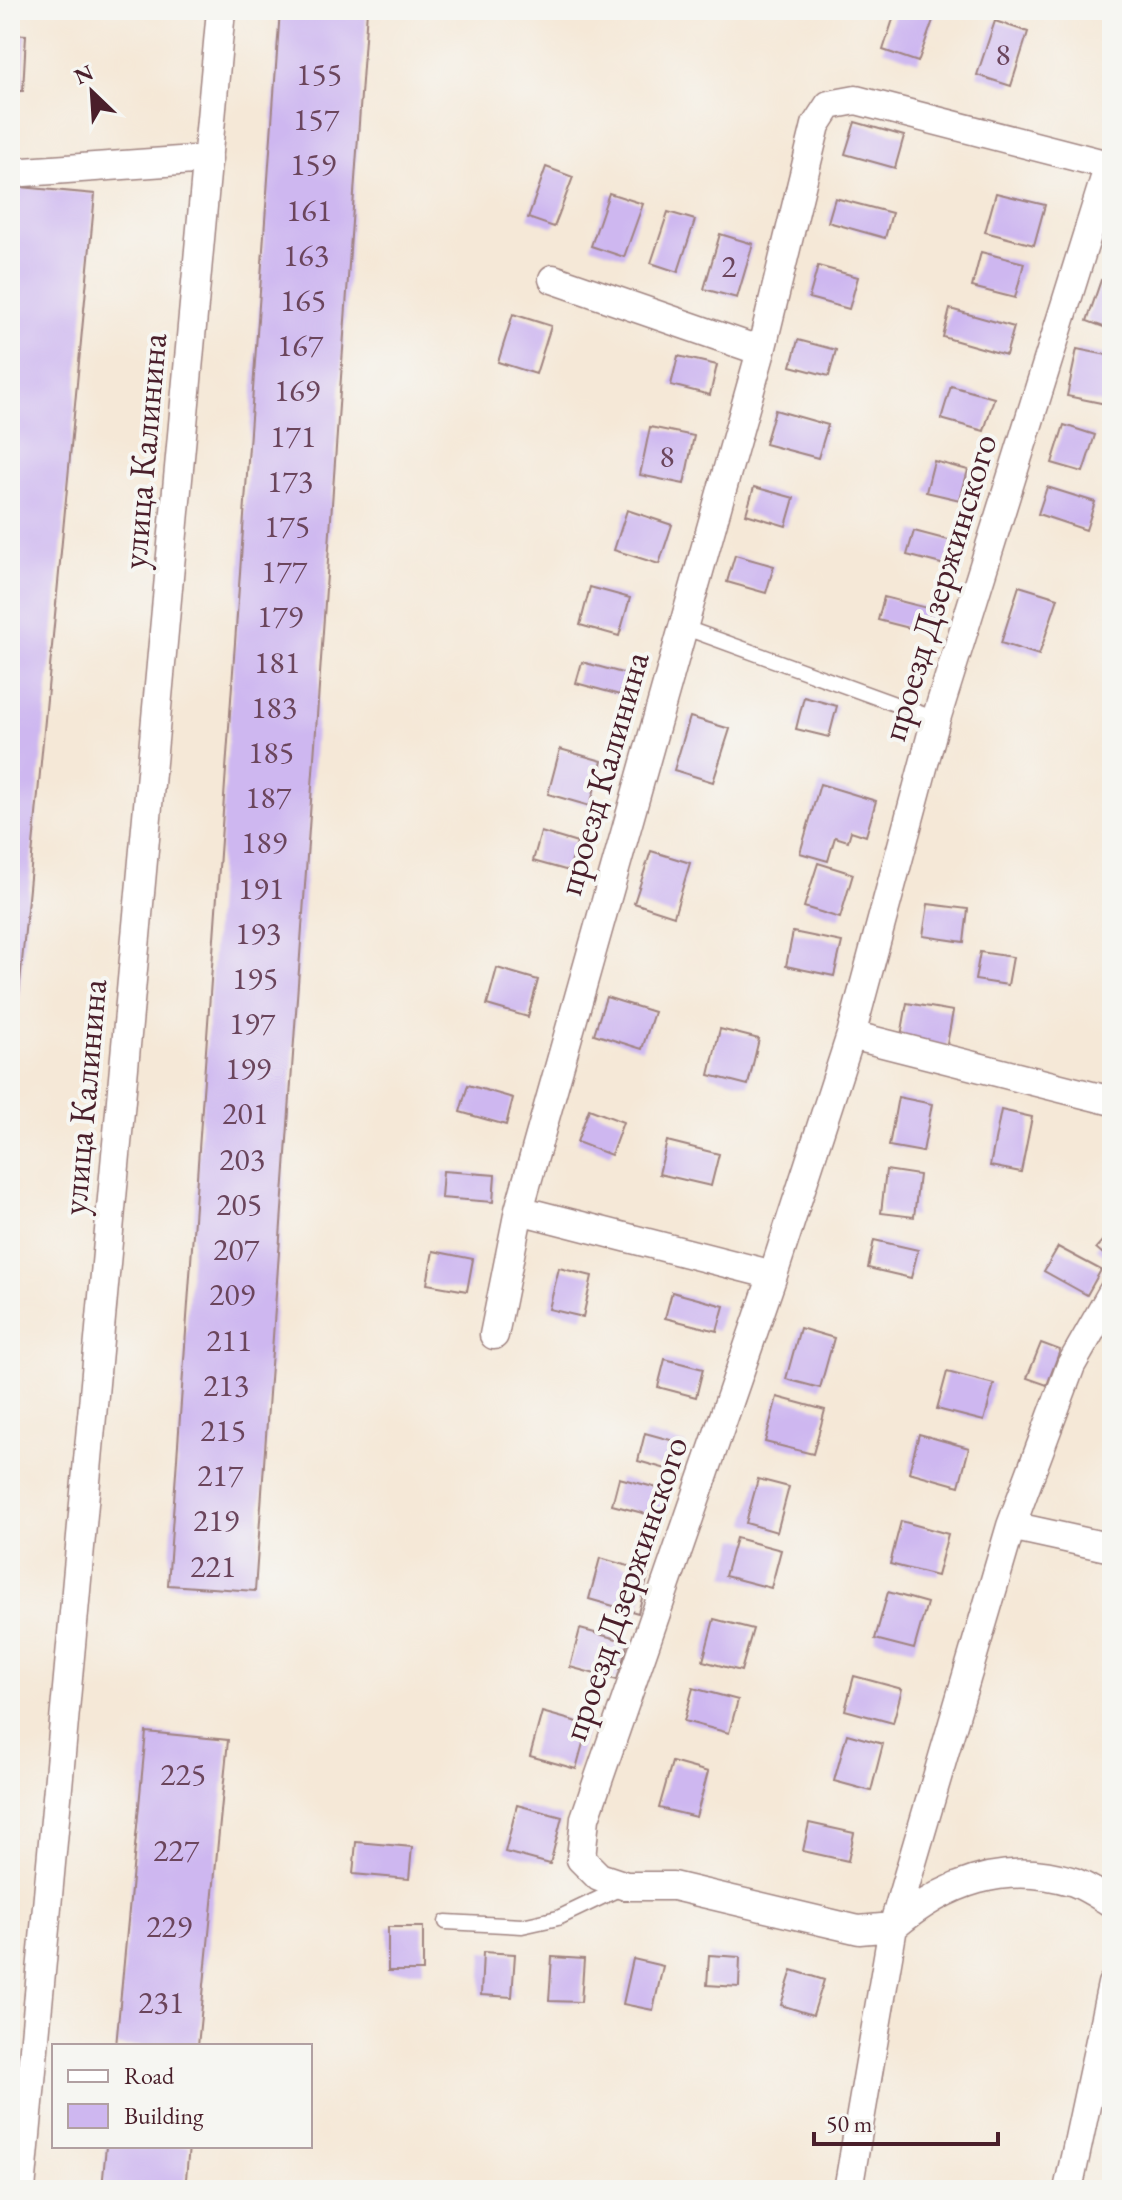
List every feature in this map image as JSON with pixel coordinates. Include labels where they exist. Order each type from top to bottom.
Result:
[{"type":"street","name":"улица Калинина","points":[[21,2190],[221,10]]},
{"type":"street","name":"проезд Калинина","points":[[494,1335],[519,1210],[761,351],[816,125],[829,105],[856,100],[1110,165]]},
{"type":"street","points":[[10,173],[208,159]]},
{"type":"street","name":"проезд Дзержинского","points":[[893,1927],[859,1930],[673,1886],[626,1886],[599,1877],[581,1859],[585,1818],[773,1275],[851,1035],[936,719],[1110,165]]},
{"type":"street","points":[[553,279],[761,351]]},
{"type":"street","points":[[851,1035],[1112,1101]]},
{"type":"street","points":[[519,1210],[773,1275]]},
{"type":"street","points":[[848,2190],[893,1927],[1011,1526],[1071,1365],[1100,1338],[1112,1293]]},
{"type":"street","points":[[1011,1526],[1112,1548]]},
{"type":"street","points":[[893,1927],[917,1907],[955,1887],[990,1875],[1034,1873],[1048,1876],[1077,1883],[1112,1903]]},
{"type":"street","points":[[1068,2190],[1112,1984]]},
{"type":"lane","points":[[683,627],[936,719]]},
{"type":"lane","points":[[446,1922],[522,1926],[558,1918],[626,1886]]},
{"type":"building","points":[[280,10],[367,10],[255,1591],[168,1585]]},
{"type":"building","points":[[896,10],[936,12],[918,62],[883,50]]},
{"type":"building","points":[[995,21],[1028,32],[1011,86],[977,75]]},
{"type":"building","points":[[10,34],[26,35],[23,91],[10,91]]},
{"type":"building","points":[[1112,100],[1112,119],[1106,117]]},
{"type":"building","points":[[855,122],[904,136],[895,168],[845,154]]},
{"type":"building","points":[[546,167],[573,177],[554,227],[528,218]]},
{"type":"building","points":[[10,186],[95,194],[12,1067],[10,1067]]},
{"type":"building","points":[[609,193],[643,204],[624,257],[591,246]]},
{"type":"building","points":[[996,193],[1045,205],[1034,245],[985,232]]},
{"type":"building","points":[[835,198],[892,213],[885,238],[828,222]]},
{"type":"building","points":[[668,212],[695,220],[678,272],[651,263]]},
{"type":"building","points":[[720,234],[753,244],[737,298],[704,289]]},
{"type":"building","points":[[981,252],[1024,263],[1015,298],[972,287]]},
{"type":"building","points":[[818,266],[858,277],[849,309],[809,298]]},
{"type":"building","points":[[1101,280],[1112,283],[1112,330],[1087,321]]},
{"type":"building","points":[[950,309],[1014,327],[1006,355],[943,337]]},
{"type":"building","points":[[513,314],[551,326],[536,374],[498,362]]},
{"type":"building","points":[[798,340],[836,350],[829,376],[791,366]]},
{"type":"building","points":[[1077,349],[1112,356],[1112,376],[1106,404],[1067,396]]},
{"type":"building","points":[[678,356],[717,365],[710,395],[671,385]]},
{"type":"building","points":[[951,386],[994,398],[984,431],[941,419]]},
{"type":"building","points":[[775,410],[828,425],[818,458],[765,444]]},
{"type":"building","points":[[1064,425],[1095,435],[1083,472],[1052,463]]},
{"type":"building","points":[[650,427],[694,436],[684,484],[640,475]]},
{"type":"building","points":[[934,461],[968,470],[960,500],[926,492]]},
{"type":"building","points":[[754,487],[794,498],[786,526],[746,514]]},
{"type":"building","points":[[1047,487],[1095,502],[1086,530],[1038,514]]},
{"type":"building","points":[[627,510],[672,525],[659,564],[614,550]]},
{"type":"building","points":[[914,531],[952,541],[945,565],[907,555]]},
{"type":"building","points":[[735,555],[774,566],[766,593],[727,582]]},
{"type":"building","points":[[1019,586],[1058,598],[1039,655],[1001,643]]},
{"type":"building","points":[[590,587],[630,598],[619,636],[580,625]]},
{"type":"building","points":[[884,597],[931,609],[925,632],[878,620]]},
{"type":"building","points":[[582,662],[626,674],[620,695],[576,683]]},
{"type":"building","points":[[804,697],[837,706],[829,737],[796,729]]},
{"type":"building","points":[[690,717],[730,729],[713,782],[674,770]]},
{"type":"building","points":[[560,749],[602,761],[590,806],[548,794]]},
{"type":"building","points":[[820,784],[876,801],[866,836],[851,831],[848,841],[835,837],[828,861],[800,853]]},
{"type":"building","points":[[541,832],[577,843],[569,871],[533,861]]},
{"type":"building","points":[[651,851],[690,863],[674,916],[634,903]]},
{"type":"building","points":[[818,863],[853,874],[840,918],[804,907]]},
{"type":"building","points":[[928,904],[968,909],[964,942],[923,936]]},
{"type":"building","points":[[793,932],[842,942],[834,976],[786,966]]},
{"type":"building","points":[[980,952],[1013,957],[1008,985],[975,980]]},
{"type":"building","points":[[497,968],[538,980],[528,1017],[487,1005]]},
{"type":"building","points":[[606,997],[654,1012],[642,1049],[594,1034]]},
{"type":"building","points":[[907,1003],[953,1011],[946,1050],[900,1042]]},
{"type":"building","points":[[720,1029],[759,1039],[748,1085],[709,1075]]},
{"type":"building","points":[[468,1085],[513,1098],[506,1125],[460,1112]]},
{"type":"building","points":[[898,1097],[932,1104],[923,1152],[889,1146]]},
{"type":"building","points":[[589,1109],[623,1122],[611,1155],[577,1142]]},
{"type":"building","points":[[1001,1110],[1032,1117],[1021,1172],[990,1166]]},
{"type":"building","points":[[667,1141],[719,1154],[711,1186],[659,1174]]},
{"type":"building","points":[[886,1170],[919,1175],[914,1217],[881,1213]]},
{"type":"building","points":[[443,1171],[495,1175],[493,1202],[441,1198]]},
{"type":"building","points":[[1112,1230],[1112,1258],[1110,1260],[1096,1248]]},
{"type":"building","points":[[874,1240],[918,1250],[911,1278],[868,1268]]},
{"type":"building","points":[[1058,1247],[1101,1270],[1087,1295],[1044,1271]]},
{"type":"building","points":[[433,1251],[473,1259],[467,1291],[427,1284]]},
{"type":"building","points":[[559,1268],[592,1276],[583,1317],[549,1309]]},
{"type":"building","points":[[672,1292],[724,1306],[717,1331],[665,1318]]},
{"type":"building","points":[[800,1328],[834,1338],[820,1388],[786,1379]]},
{"type":"building","points":[[1041,1343],[1060,1350],[1047,1385],[1027,1378]]},
{"type":"building","points":[[665,1359],[703,1369],[696,1397],[658,1387]]},
{"type":"building","points":[[947,1372],[994,1384],[984,1421],[937,1409]]},
{"type":"building","points":[[777,1397],[825,1410],[813,1454],[765,1442]]},
{"type":"building","points":[[645,1433],[685,1444],[677,1472],[638,1461]]},
{"type":"building","points":[[919,1434],[969,1448],[959,1486],[909,1472]]},
{"type":"building","points":[[619,1478],[669,1491],[662,1518],[612,1505]]},
{"type":"building","points":[[758,1479],[789,1487],[777,1532],[746,1523]]},
{"type":"building","points":[[901,1521],[948,1534],[937,1576],[890,1564]]},
{"type":"building","points":[[736,1538],[781,1550],[771,1588],[725,1576]]},
{"type":"building","points":[[600,1558],[649,1572],[638,1613],[589,1599]]},
{"type":"building","points":[[888,1592],[927,1603],[914,1649],[875,1639]]},
{"type":"building","points":[[714,1619],[753,1629],[741,1671],[703,1661]]},
{"type":"building","points":[[580,1629],[628,1642],[617,1680],[570,1667]]},
{"type":"building","points":[[854,1676],[902,1689],[893,1723],[845,1710]]},
{"type":"building","points":[[693,1688],[738,1700],[729,1733],[684,1721]]},
{"type":"building","points":[[542,1712],[588,1725],[576,1769],[530,1756]]},
{"type":"building","points":[[146,1732],[228,1740],[198,2044],[116,2044]]},
{"type":"building","points":[[847,1734],[883,1744],[871,1791],[834,1781]]},
{"type":"building","points":[[672,1762],[708,1772],[696,1817],[659,1808]]},
{"type":"building","points":[[517,1805],[562,1817],[550,1864],[505,1852]]},
{"type":"building","points":[[809,1823],[854,1833],[848,1861],[803,1851]]},
{"type":"building","points":[[356,1842],[412,1847],[409,1879],[353,1874]]},
{"type":"building","points":[[388,1927],[423,1927],[423,1971],[388,1971]]},
{"type":"building","points":[[483,1952],[515,1954],[512,1997],[481,1995]]},
{"type":"building","points":[[709,1955],[740,1957],[739,1987],[707,1985]]},
{"type":"building","points":[[552,1957],[584,1959],[581,2002],[549,2001]]},
{"type":"building","points":[[633,1959],[663,1966],[653,2010],[623,2004]]},
{"type":"building","points":[[792,1970],[824,1980],[813,2015],[781,2005]]},
{"type":"building","points":[[106,2148],[189,2148],[185,2190],[102,2188]]}]
